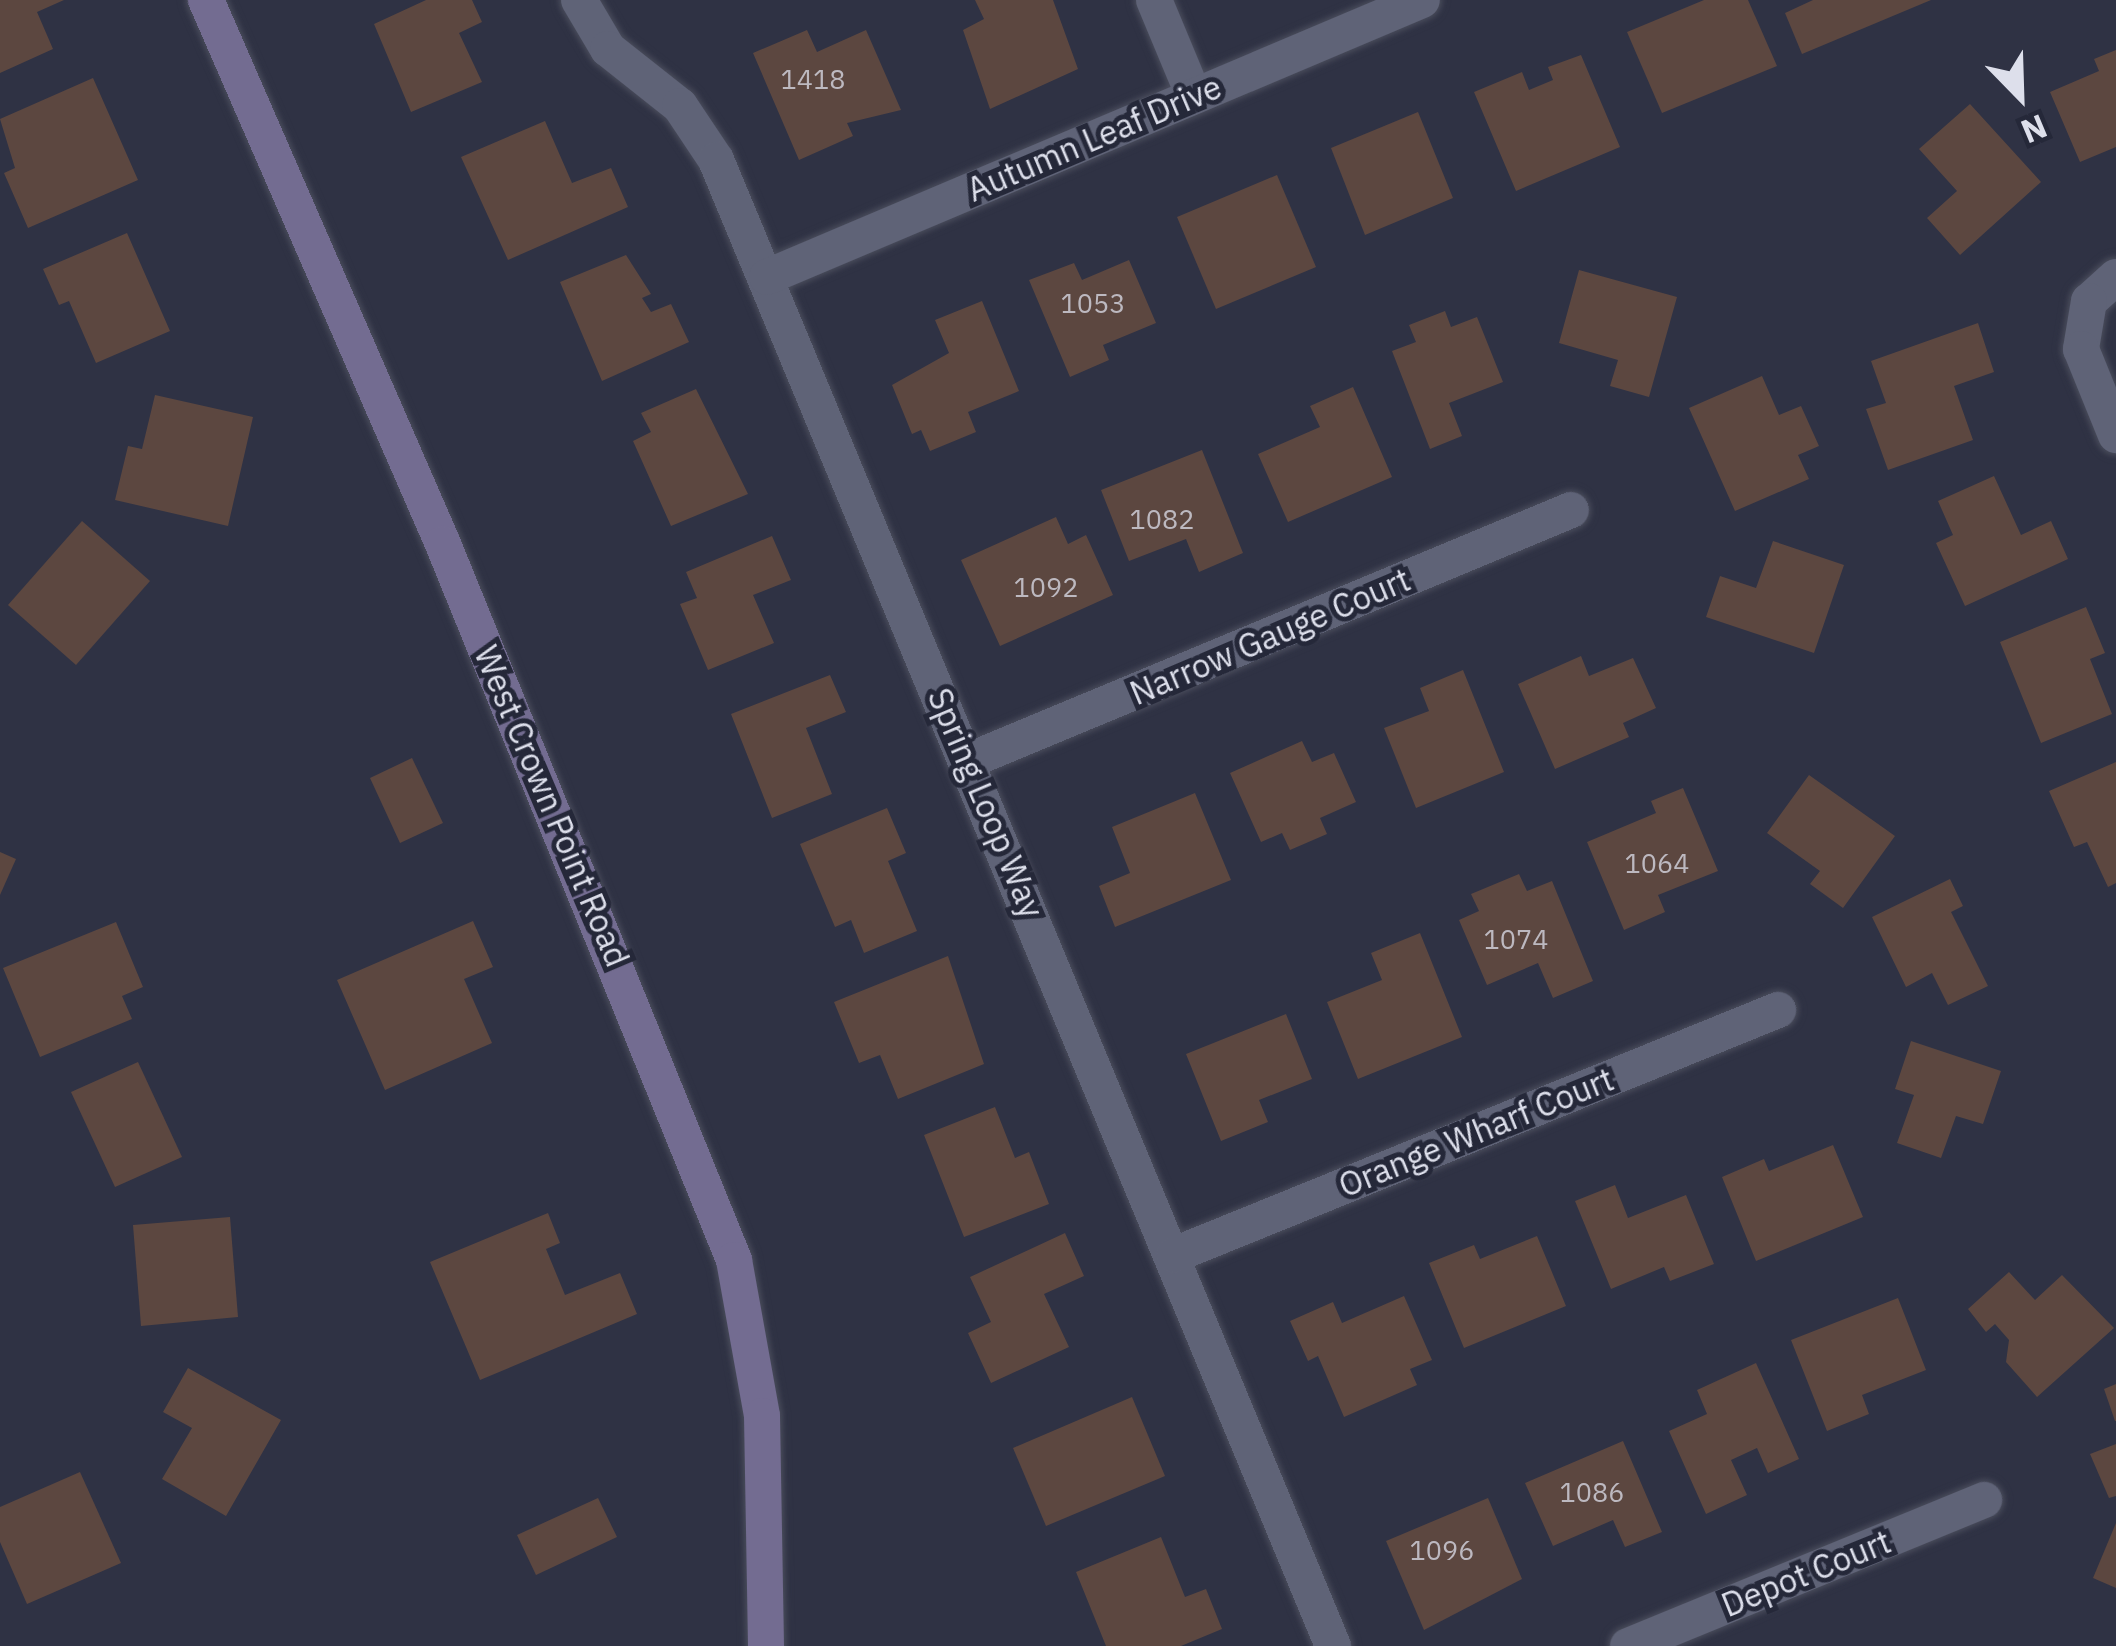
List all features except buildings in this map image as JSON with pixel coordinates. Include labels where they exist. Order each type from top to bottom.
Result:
[{"type":"street","name":"West Crown Point Road","points":[[206,0],[460,586],[734,1260],[762,1416],[766,1646]]},
{"type":"street","name":"Spring Loop Way","points":[[579,0],[608,49],[680,106],[708,145],[1333,1646]]},
{"type":"street","points":[[1154,0],[1194,96]]},
{"type":"street","name":"Autumn Leaf Drive","points":[[766,277],[1422,0]]},
{"type":"street","points":[[2116,277],[2089,301],[2081,349],[2116,435]]},
{"type":"street","name":"Narrow Gauge Court","points":[[968,761],[1571,510]]},
{"type":"street","name":"Orange Wharf Court","points":[[1174,1255],[1778,1010]]},
{"type":"street","name":"Depot Court","points":[[1628,1646],[1984,1500]]}]
